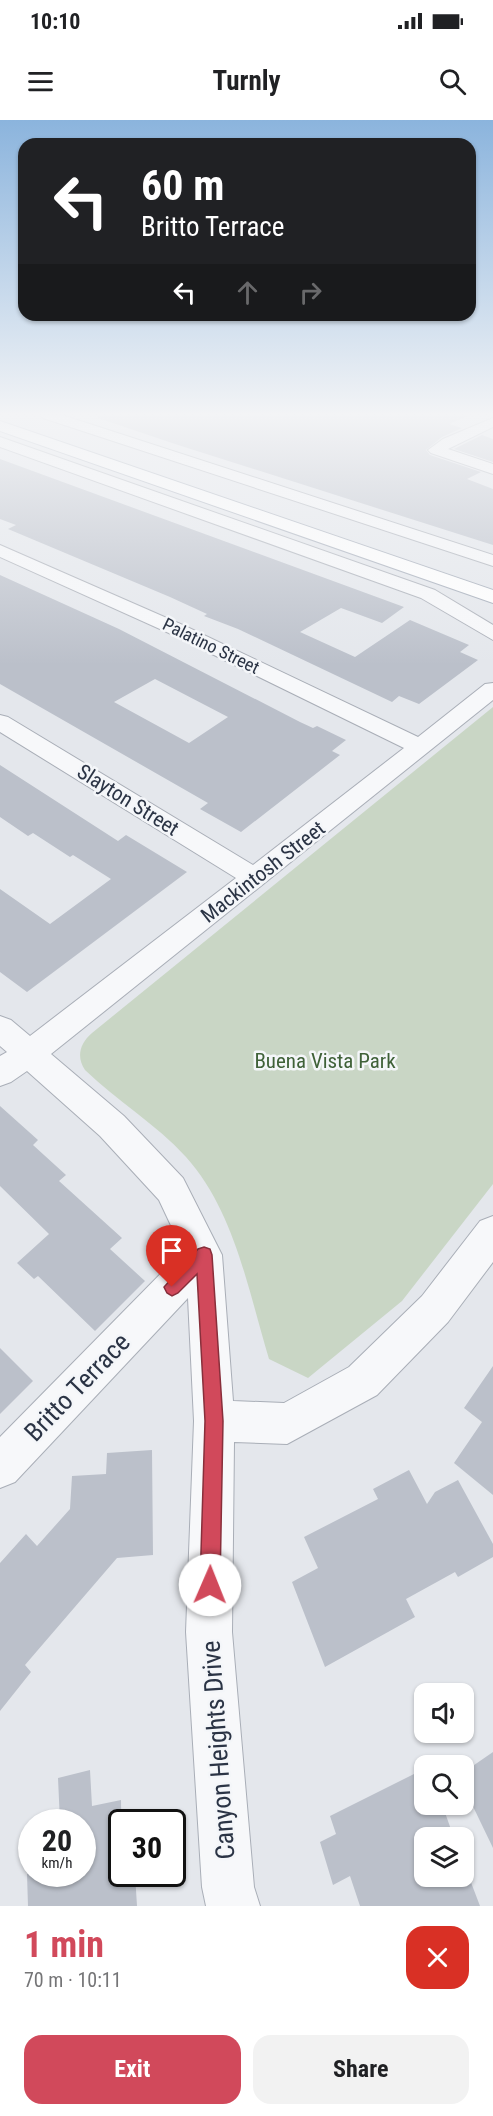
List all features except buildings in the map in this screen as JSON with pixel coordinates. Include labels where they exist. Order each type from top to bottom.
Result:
[{"type":"main road","points":[[209,498],[493,597]]},
{"type":"main road","points":[[254,498],[493,579]]},
{"type":"street","points":[[159,498],[428,594],[493,634]]},
{"type":"street","points":[[302,498],[493,561]]},
{"type":"street","name":"Palatino Street","points":[[0,550],[178,630],[420,747]]},
{"type":"street","name":"Mackintosh Street","points":[[16,1063],[255,878],[493,689]]},
{"type":"street","name":"Slayton Street","points":[[0,722],[255,878]]},
{"type":"street","name":"Canyon Heights Drive","points":[[0,1028],[16,1063],[112,1126],[171,1189],[204,1255],[214,1421],[209,1632],[228,1887],[233,1906]]},
{"type":"street","points":[[214,1421],[287,1424],[363,1381],[435,1309],[493,1233]]},
{"type":"street","name":"Britto Terrace","points":[[0,1467],[204,1255]]},
{"type":"green space","name":"Buena Vista Park","points":[[493,707],[493,1184],[402,1301],[308,1378],[269,1359],[238,1253],[217,1202],[203,1179],[174,1145],[85,1070],[80,1055],[82,1046],[92,1033]]},
{"type":"route","points":[[172,1287],[204,1255],[214,1421],[210,1585]]}]
